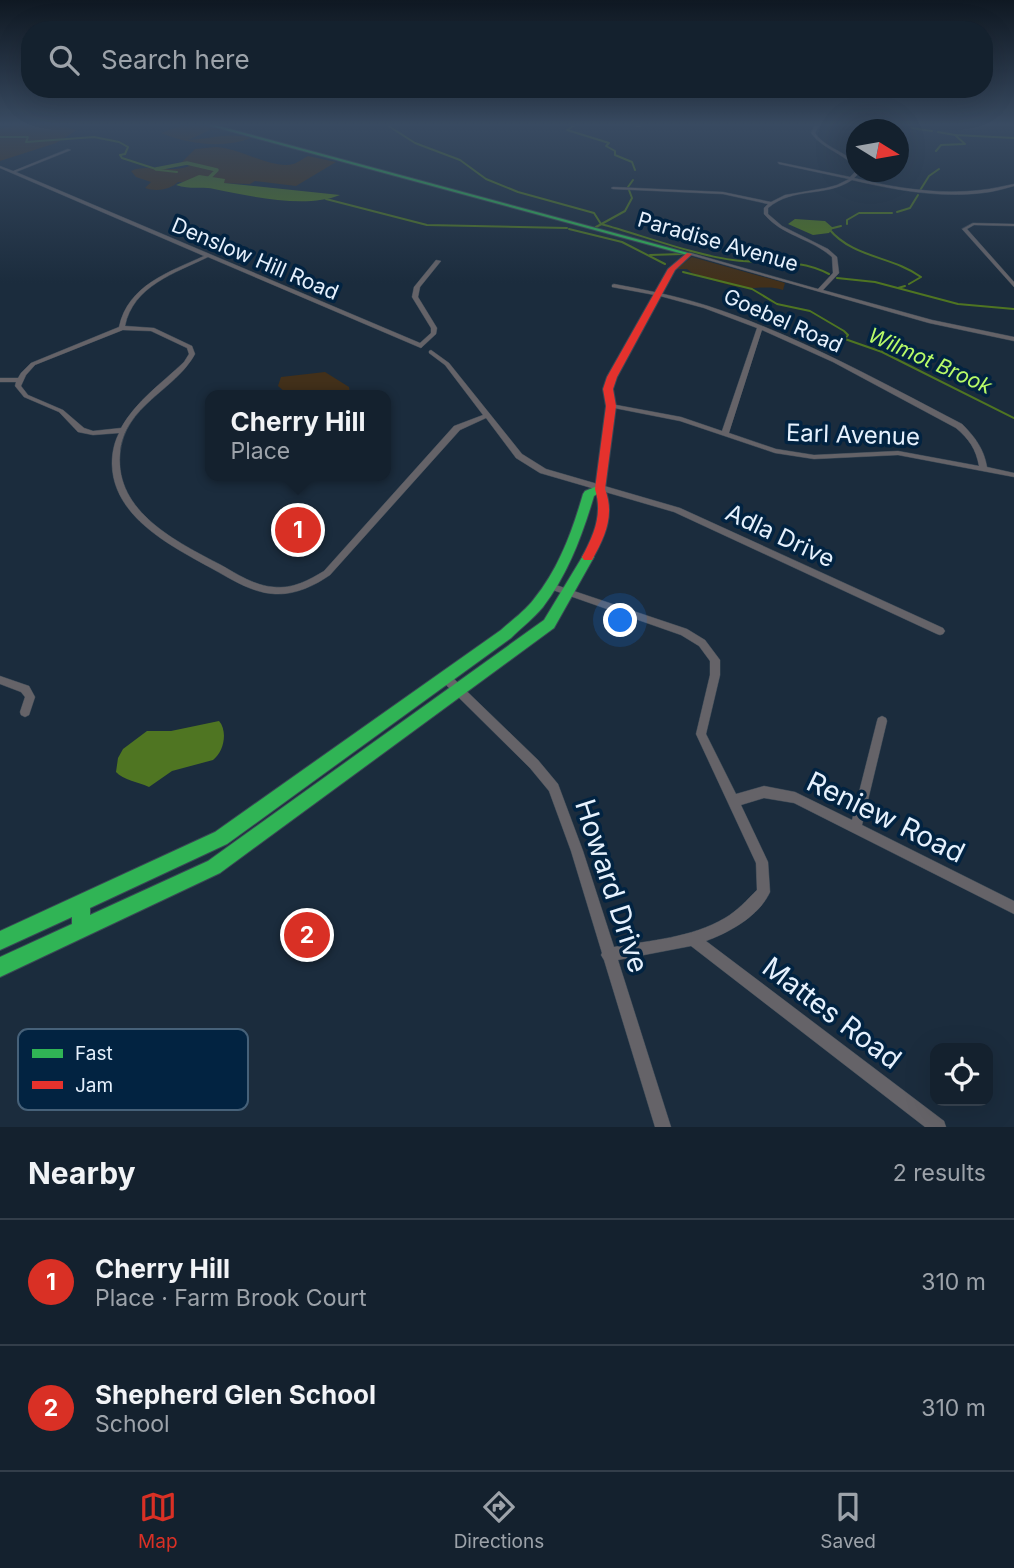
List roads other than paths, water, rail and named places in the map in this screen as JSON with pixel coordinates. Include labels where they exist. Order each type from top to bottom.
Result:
[{"type":"street","name":"Denslow Hill Road","points":[[27,178],[421,346],[434,333],[434,328],[415,297],[417,287],[438,261]]},
{"type":"street","name":"Paradise Avenue","points":[[405,178],[938,324],[1014,339]]},
{"type":"street","points":[[613,188],[723,193],[771,203],[846,181]]},
{"type":"street","points":[[859,182],[896,191],[951,195],[977,194],[1014,185]]},
{"type":"street","points":[[771,203],[766,212],[772,222],[820,245],[836,260],[836,273],[819,291]]},
{"type":"street","points":[[1014,225],[970,225],[964,229],[1014,285]]},
{"type":"street","points":[[0,967],[196,877],[236,853],[461,692],[549,624],[600,535],[606,501],[600,489],[611,406],[608,389],[612,377],[674,266],[689,254]]},
{"type":"street","points":[[122,328],[122,315],[134,298],[147,287],[207,256]]},
{"type":"street","name":"Goebel Road","points":[[614,286],[660,292],[760,327],[960,426],[973,438],[981,451],[983,467]]},
{"type":"street","points":[[725,433],[760,327]]},
{"type":"street","points":[[123,430],[93,433],[81,430],[61,411],[26,396],[18,386],[20,380],[33,364],[122,328],[152,329],[190,347],[192,354],[175,375],[137,408],[123,430],[116,452],[116,479],[126,499],[164,536],[252,585],[272,591],[308,585],[327,573],[457,428],[486,416]]},
{"type":"street","name":"Adla Drive","points":[[431,352],[447,364],[519,456],[543,471],[677,510],[940,631]]},
{"type":"street","points":[[0,380],[20,380]]},
{"type":"street","name":"Earl Avenue","points":[[611,406],[653,412],[775,451],[814,457],[898,453],[1014,475]]},
{"type":"street","points":[[0,941],[192,854],[247,820],[524,620],[550,586],[578,538],[589,494],[600,489]]},
{"type":"street","points":[[550,586],[684,632],[702,643],[715,660],[715,675],[701,734],[762,862],[764,892],[749,912],[694,940],[608,956]]},
{"type":"street","name":"Howard Drive","points":[[446,678],[534,764],[554,788],[577,851],[663,1127]]},
{"type":"street","points":[[0,681],[25,689],[30,697],[25,712]]},
{"type":"street","points":[[856,827],[882,721]]},
{"type":"street","name":"Reniew Road","points":[[733,801],[764,792],[795,798],[1014,908]]},
{"type":"street","points":[[192,854],[196,877]]},
{"type":"street","points":[[81,903],[81,930]]},
{"type":"street","name":"Mattes Road","points":[[694,940],[938,1127]]},
{"type":"waterway","points":[[484,178],[518,192],[594,213],[601,224]]},
{"type":"waterway","points":[[919,192],[928,178]]},
{"type":"waterway","points":[[628,187],[633,180]]},
{"type":"waterway","points":[[601,224],[625,211],[632,198],[629,190]]},
{"type":"waterway","points":[[897,212],[910,208],[918,195]]},
{"type":"waterway","name":"Wilmot Brook","points":[[326,199],[427,225],[567,228]]},
{"type":"waterway","points":[[847,224],[847,220],[859,213],[892,213]]},
{"type":"waterway","points":[[596,227],[601,224]]},
{"type":"waterway","points":[[601,224],[718,257],[794,263],[829,274]]},
{"type":"waterway","points":[[841,226],[829,229],[849,246],[921,277],[909,284]]},
{"type":"waterway","name":"Wilmot Brook","points":[[569,229],[622,242],[665,264]]},
{"type":"waterway","points":[[650,255],[682,254]]},
{"type":"waterway","name":"Wilmot Brook","points":[[683,272],[752,289],[777,304],[810,311],[844,331],[848,335],[845,339],[882,352],[1014,418]]},
{"type":"waterway","points":[[837,278],[875,282],[958,304],[1014,309]]},
{"type":"waterway","points":[[898,288],[905,286]]},
{"type":"place","name":"Cherry Hill","points":[[298,530]]},
{"type":"place","name":"Shepherd Glen School","points":[[307,935]]}]
